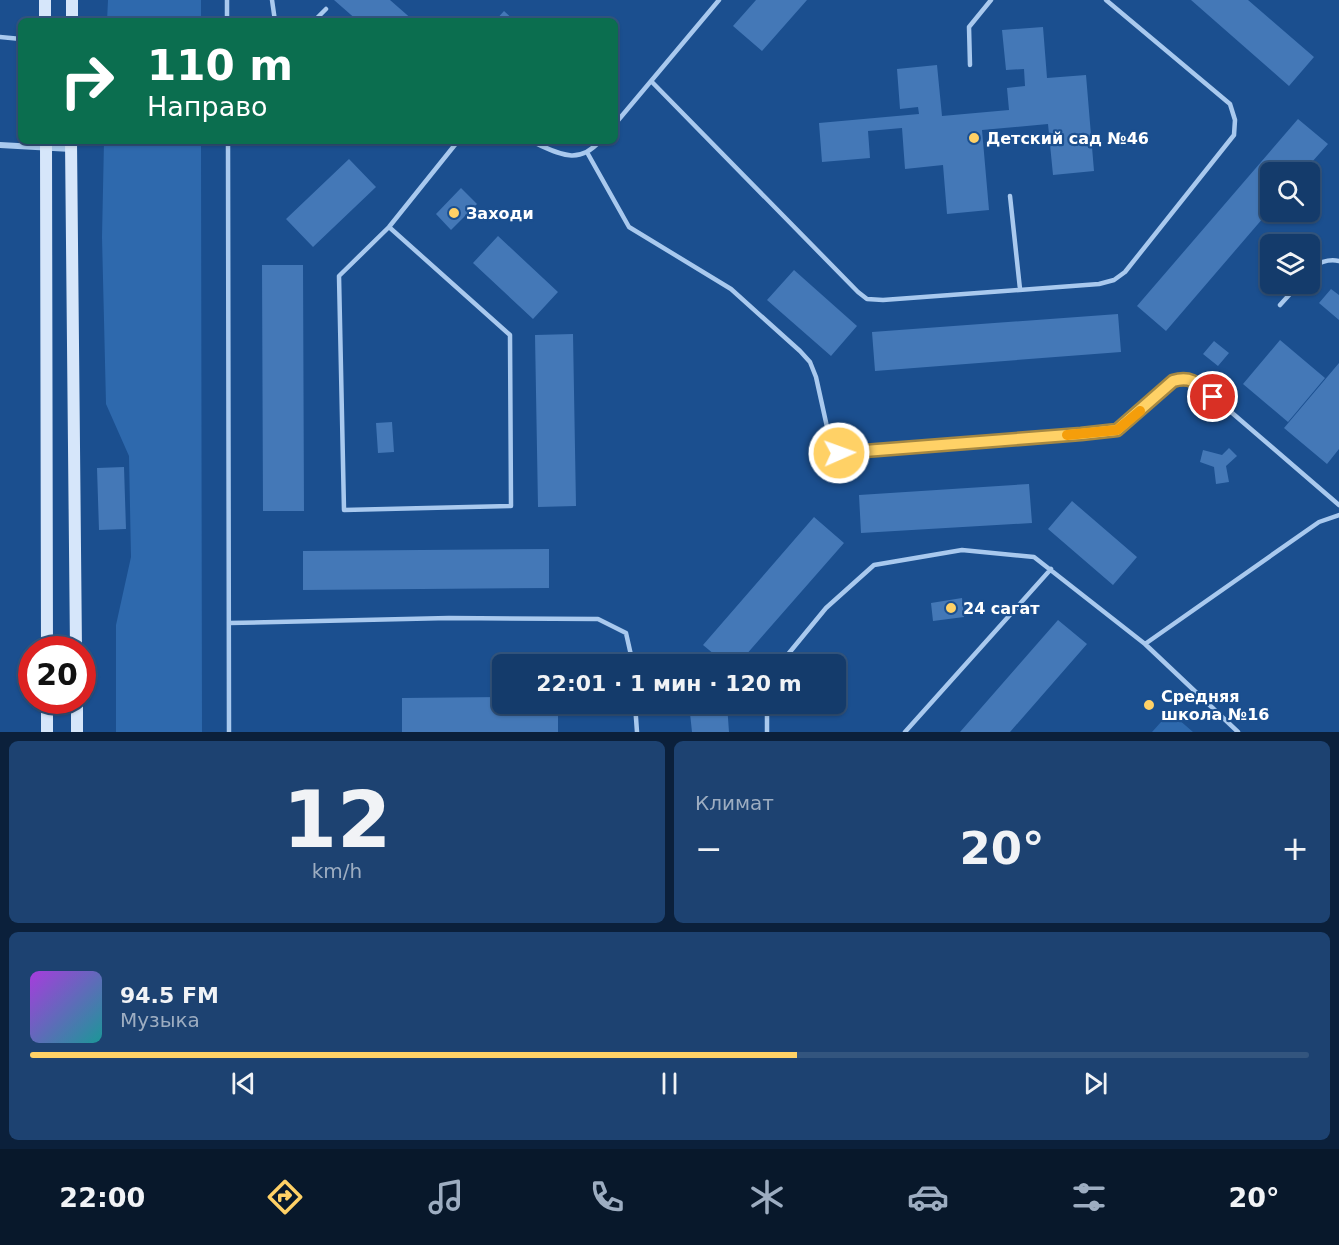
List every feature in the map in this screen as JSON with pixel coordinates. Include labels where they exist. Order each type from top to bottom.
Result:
[{"type":"main road","points":[[45,0],[45,18]]},
{"type":"main road","points":[[72,0],[72,18]]},
{"type":"main road","points":[[46,144],[47,636]]},
{"type":"main road","points":[[71,145],[76,636]]},
{"type":"main road","points":[[47,714],[47,732]]},
{"type":"main road","points":[[77,714],[77,732]]},
{"type":"street","points":[[0,145],[71,145]]},
{"type":"lane","points":[[227,0],[227,18]]},
{"type":"lane","points":[[272,0],[275,18]]},
{"type":"lane","points":[[618,121],[719,0]]},
{"type":"lane","points":[[970,65],[969,27],[991,0]]},
{"type":"lane","points":[[652,82],[867,299],[883,300],[1020,288],[1099,284],[1114,280],[1125,272],[1234,135],[1235,120],[1230,104],[1106,0]]},
{"type":"lane","points":[[317,18],[326,9]]},
{"type":"lane","points":[[0,37],[18,39]]},
{"type":"lane","points":[[228,144],[229,732]]},
{"type":"lane","points":[[389,227],[510,335],[511,506],[344,510],[339,276],[389,227],[456,144]]},
{"type":"lane","points":[[537,144],[567,156],[588,154],[597,144]]},
{"type":"lane","points":[[588,154],[629,227],[731,289],[810,362],[816,377],[831,445],[839,453],[1092,434],[1117,430],[1173,381],[1183,378],[1195,381],[1339,505]]},
{"type":"lane","points":[[1010,196],[1020,288]]},
{"type":"lane","points":[[1320,264],[1332,260],[1339,261]]},
{"type":"lane","points":[[1280,306],[1290,294]]},
{"type":"lane","points":[[1145,644],[1319,522],[1339,515]]},
{"type":"lane","points":[[788,654],[826,608],[874,565],[962,550],[1034,557],[1145,644],[1238,732]]},
{"type":"lane","points":[[905,732],[1051,569]]},
{"type":"lane","points":[[229,622],[449,618],[598,619],[626,633],[631,654]]},
{"type":"lane","points":[[636,714],[637,732]]},
{"type":"lane","points":[[767,714],[767,732]]},
{"type":"shaded area","points":[[108,0],[201,0],[201,18],[107,18]]},
{"type":"shaded area","points":[[104,144],[201,144],[202,732],[116,732],[116,625],[131,557],[129,456],[106,404],[102,237]]},
{"type":"shaded area","points":[[1170,712],[1193,732],[1152,732]]},
{"type":"building","points":[[334,0],[390,0],[411,18],[355,18]]},
{"type":"building","points":[[756,0],[807,0],[762,51],[733,26]]},
{"type":"building","points":[[1191,0],[1248,0],[1314,57],[1289,86]]},
{"type":"building","points":[[504,11],[512,18],[498,18]]},
{"type":"building","points":[[1043,27],[1047,78],[1086,75],[1094,171],[1053,175],[1048,124],[982,130],[989,210],[947,214],[943,165],[905,169],[902,128],[868,131],[870,158],[822,162],[819,123],[919,114],[918,107],[900,109],[897,69],[937,65],[942,116],[1009,110],[1007,88],[1025,86],[1024,69],[1006,70],[1002,30]]},
{"type":"building","points":[[1298,119],[1328,144],[1312,162],[1261,162]]},
{"type":"building","points":[[349,159],[376,187],[313,247],[286,219]]},
{"type":"building","points":[[1260,163],[1260,222],[1166,331],[1137,306]]},
{"type":"building","points":[[461,188],[477,204],[451,230],[436,214]]},
{"type":"building","points":[[498,236],[558,292],[533,319],[473,263]]},
{"type":"building","points":[[262,265],[303,265],[304,511],[263,511]]},
{"type":"building","points":[[794,270],[857,326],[831,356],[767,300]]},
{"type":"building","points":[[1331,289],[1339,295],[1339,320],[1319,303]]},
{"type":"building","points":[[1118,314],[1121,352],[875,371],[872,332]]},
{"type":"building","points":[[573,334],[576,506],[538,507],[535,335]]},
{"type":"building","points":[[1280,340],[1325,378],[1288,422],[1243,384]]},
{"type":"building","points":[[1214,341],[1229,353],[1218,366],[1203,354]]},
{"type":"building","points":[[1339,363],[1339,449],[1327,464],[1284,428]]},
{"type":"building","points":[[392,422],[394,452],[378,453],[376,423]]},
{"type":"building","points":[[1229,448],[1237,456],[1226,466],[1229,482],[1216,484],[1214,467],[1200,462],[1203,450],[1222,455]]},
{"type":"building","points":[[124,467],[126,529],[99,530],[97,468]]},
{"type":"building","points":[[1029,484],[1032,523],[861,533],[859,495]]},
{"type":"building","points":[[1072,501],[1137,557],[1113,585],[1048,529]]},
{"type":"building","points":[[814,517],[844,543],[747,654],[714,654],[703,645]]},
{"type":"building","points":[[549,549],[549,588],[303,590],[303,551]]},
{"type":"building","points":[[962,598],[964,617],[933,621],[931,603]]},
{"type":"building","points":[[1058,620],[1087,644],[1010,732],[960,732]]},
{"type":"building","points":[[492,697],[492,714],[558,714],[558,732],[402,732],[402,698]]},
{"type":"building","points":[[690,714],[728,714],[729,732],[692,732]]},
{"type":"slow traffic","points":[[1067,435],[1117,430],[1140,411]]},
{"type":"place","name":"Детский сад №46","points":[[974,138]]},
{"type":"place","name":"Заходи","points":[[454,213]]},
{"type":"place","name":"24 сагат","points":[[951,608]]},
{"type":"place","name":"Средняя школа №16","points":[[1149,705]]},
{"type":"route","points":[[839,453],[1117,430],[1173,381],[1183,378],[1195,381],[1213,397]]}]
